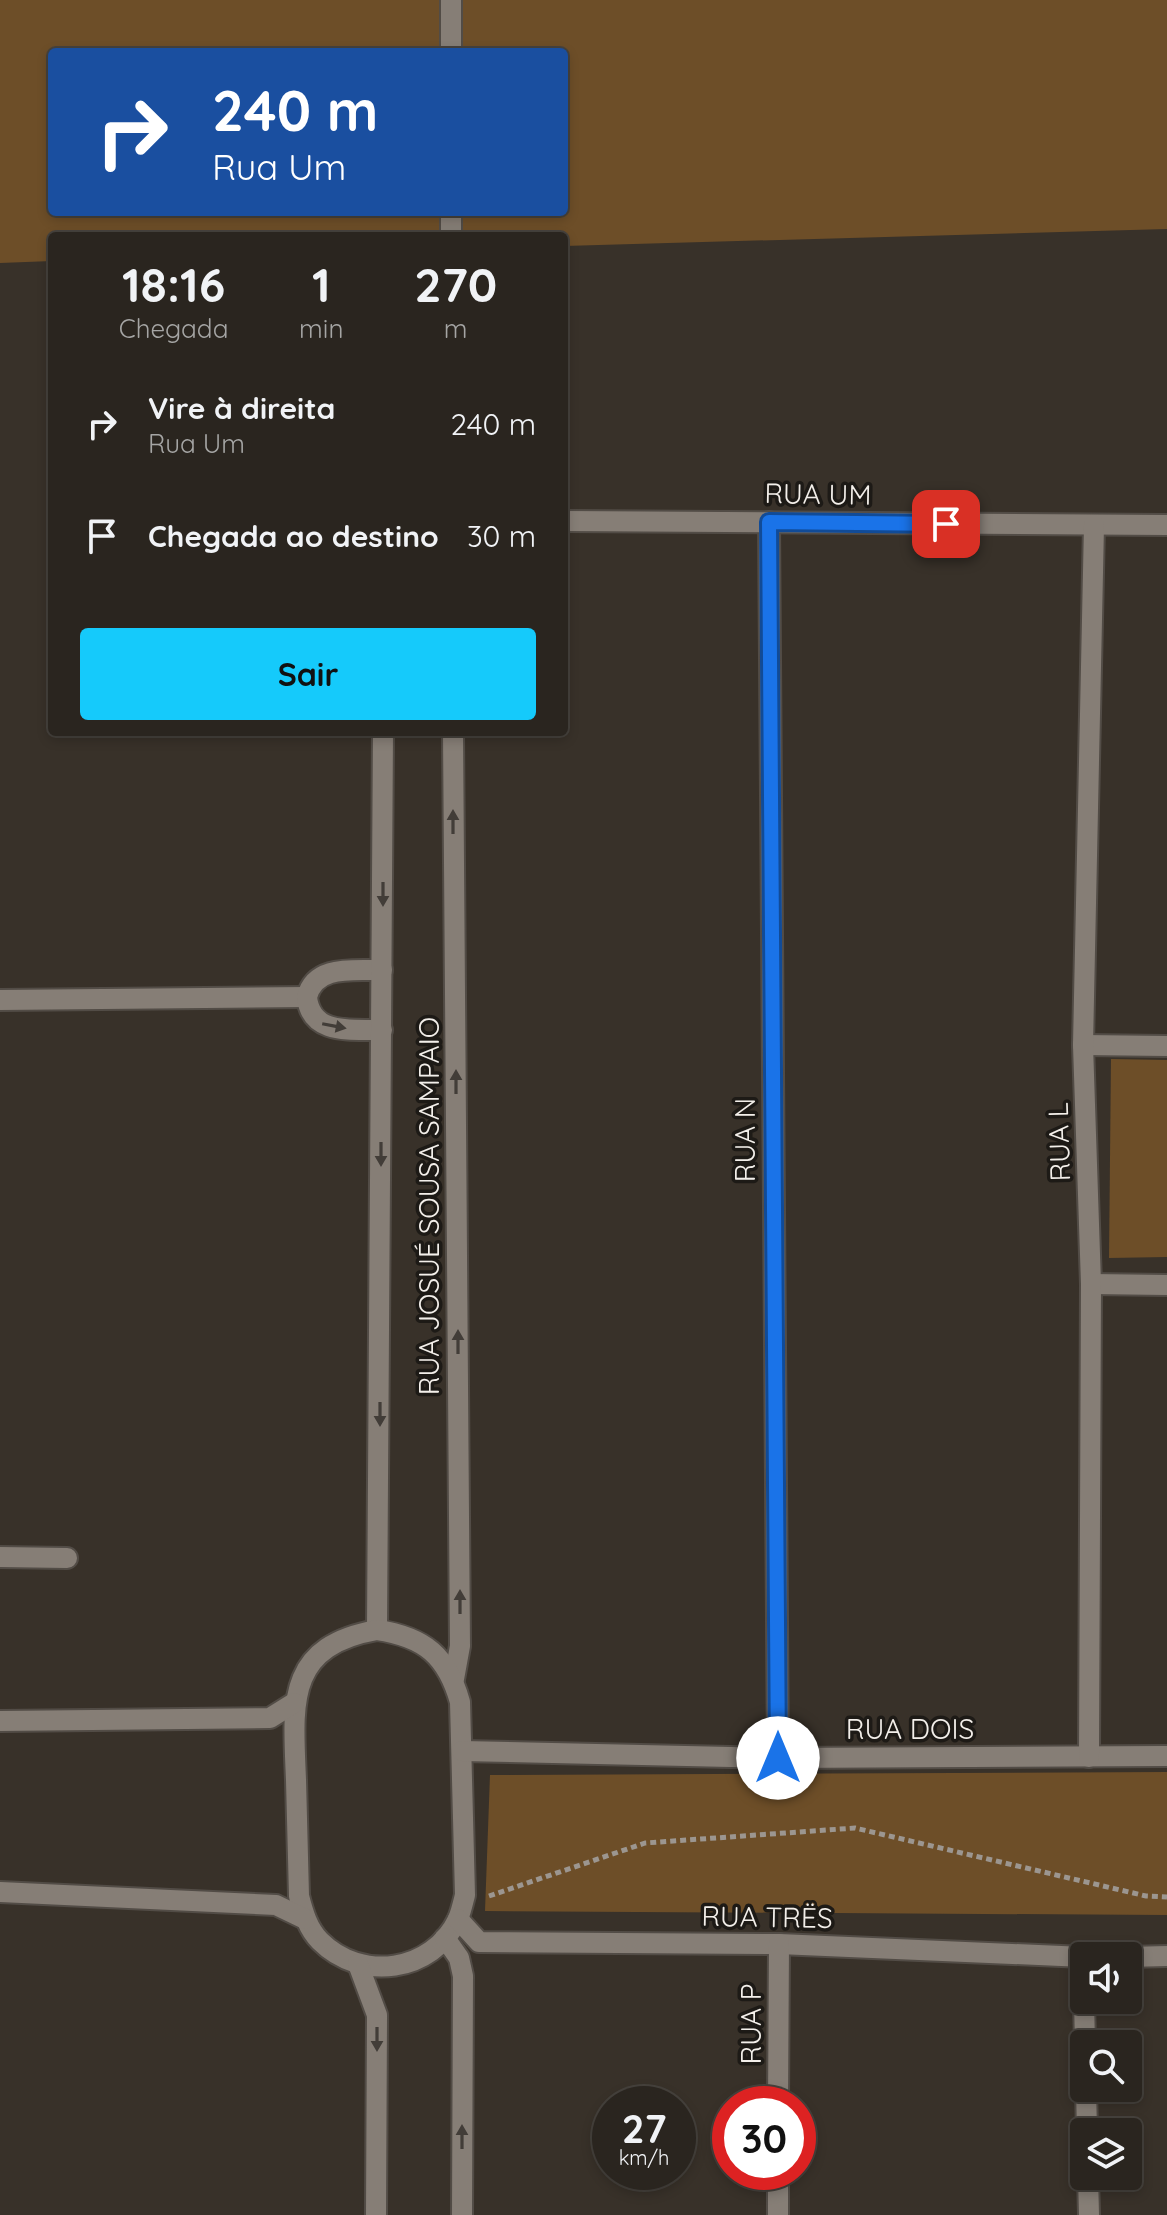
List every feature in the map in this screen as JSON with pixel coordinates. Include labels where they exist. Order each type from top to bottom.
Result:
[{"type":"street","points":[[451,0],[451,48]]},
{"type":"street","name":"RUA UM","points":[[568,521],[1167,525]]},
{"type":"street","name":"RUA N","points":[[769,522],[778,1758]]},
{"type":"street","name":"RUA L","points":[[1089,1757],[1091,1284],[1083,1045],[1094,525]]},
{"type":"street","name":"RUA JOSUÉ SOUSA SAMPAIO","points":[[383,736],[380,1612],[377,1630],[354,1634],[332,1644],[313,1660],[301,1680],[294,1703],[299,1896],[305,1919],[318,1939],[336,1955],[358,1964],[382,1968],[406,1964],[427,1954],[445,1938],[458,1919],[465,1895],[460,1702],[454,1679],[460,1630],[453,736]]},
{"type":"street","points":[[382,970],[330,972],[314,981],[307,997],[312,1015],[326,1026],[382,1030]]},
{"type":"street","points":[[0,1000],[307,997]]},
{"type":"street","points":[[1083,1045],[1167,1046]]},
{"type":"street","points":[[1091,1284],[1167,1285]]},
{"type":"street","points":[[0,1557],[67,1558]]},
{"type":"street","points":[[377,1630],[401,1634],[422,1644],[441,1659],[454,1679]]},
{"type":"street","points":[[0,1721],[270,1718],[294,1703]]},
{"type":"street","name":"RUA DOIS","points":[[462,1751],[778,1758],[1167,1756]]},
{"type":"street","points":[[0,1892],[276,1905],[305,1919]]},
{"type":"street","name":"RUA TRËS","points":[[458,1919],[479,1942],[779,1944],[1070,1956]]},
{"type":"street","points":[[445,1938],[459,1958],[463,1976],[462,2215]]},
{"type":"street","name":"RUA P","points":[[778,2086],[779,1944]]},
{"type":"street","points":[[1142,1957],[1167,1956]]},
{"type":"street","points":[[358,1964],[377,2015],[376,2215]]},
{"type":"street","points":[[778,2190],[778,2215]]},
{"type":"street","points":[[1088,2190],[1089,2215]]},
{"type":"path","points":[[465,1895],[477,1900],[645,1843],[855,1828],[1146,1896],[1167,1897]]},
{"type":"shaded area","points":[[0,0],[1167,0],[1167,229],[568,246],[568,232],[48,232],[48,261],[0,263]]},
{"type":"shaded area","points":[[1111,1059],[1167,1060],[1167,1257],[1109,1258]]},
{"type":"shaded area","points":[[1167,1772],[1167,1915],[485,1911],[490,1775]]},
{"type":"route","points":[[778,1758],[769,522],[946,524]]}]
